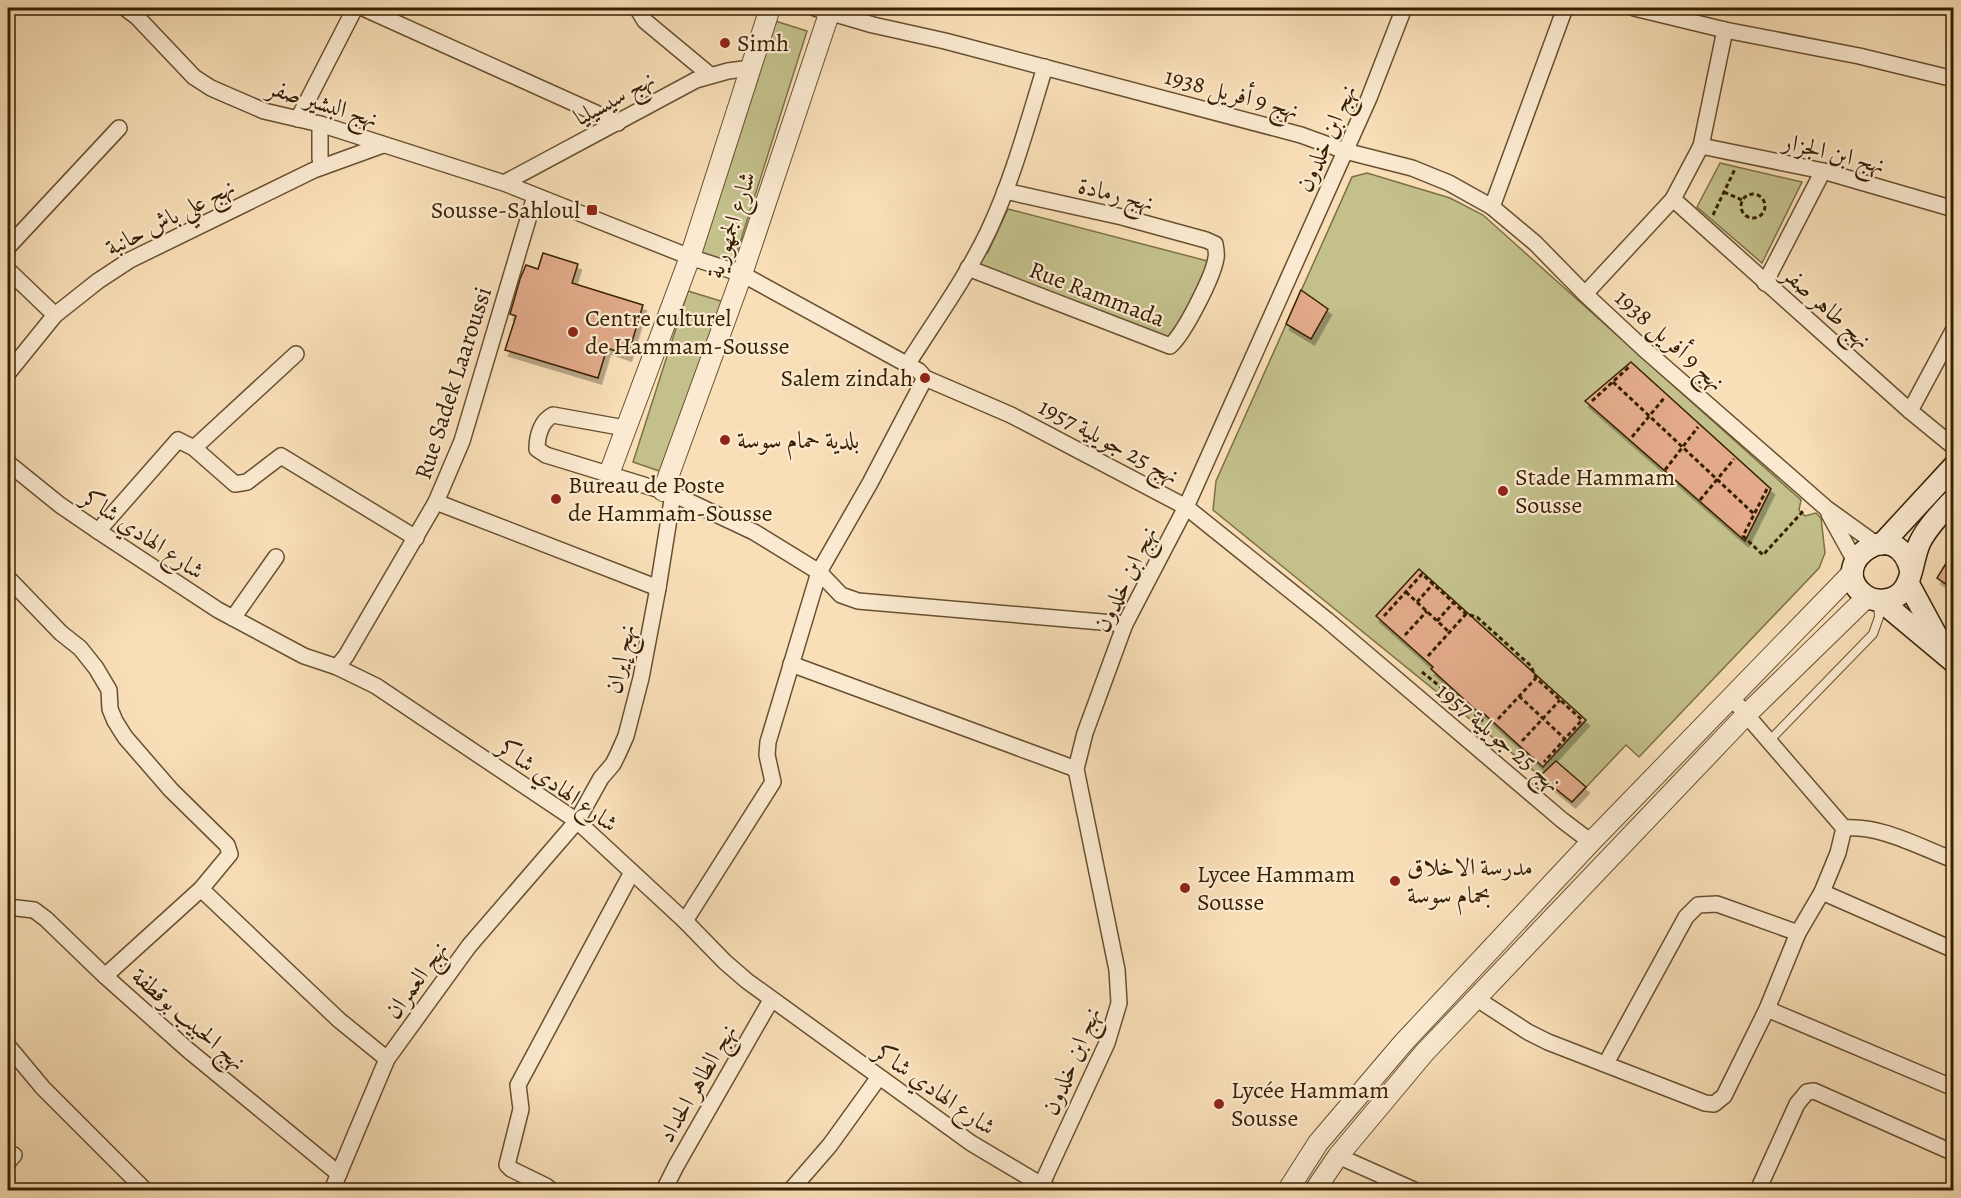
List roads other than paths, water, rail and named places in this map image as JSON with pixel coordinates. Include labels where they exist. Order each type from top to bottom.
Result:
[{"type":"main road","points":[[1879,544],[1953,466]]},
{"type":"main road","points":[[1876,600],[1893,599],[1902,593],[1921,541],[1953,499]]},
{"type":"main road","points":[[1879,544],[1893,546],[1902,552],[1908,562],[1909,578],[1950,658],[1876,600],[1860,591],[1854,582],[1854,566],[1867,548],[1879,544]]},
{"type":"street","name":"نهج البشير صفر","points":[[125,8],[137,17],[202,83],[264,111],[320,124],[504,183],[535,196]]},
{"type":"street","points":[[298,119],[355,8]]},
{"type":"street","points":[[363,8],[618,123]]},
{"type":"street","points":[[637,8],[645,21],[710,75]]},
{"type":"street","name":"شارع الجمهورية","points":[[609,474],[690,257],[770,8]]},
{"type":"street","name":"نهج ابن خلدون","points":[[1043,1189],[1107,1043],[1119,1003],[1117,970],[1076,770],[1085,733],[1125,624],[1186,507],[1369,98],[1404,8]]},
{"type":"street","points":[[1492,207],[1565,8]]},
{"type":"street","points":[[1634,8],[1725,30],[1859,56],[1953,79]]},
{"type":"street","name":"شارع الجمهورية","points":[[668,492],[742,274],[826,9]]},
{"type":"street","name":"نهج 9 أفريل 1938","points":[[826,9],[873,26],[945,41],[1301,135],[1345,151],[1412,168],[1449,183],[1492,207],[1535,243],[1585,294],[1821,503]]},
{"type":"street","points":[[1585,294],[1673,199],[1701,146],[1725,30]]},
{"type":"street","points":[[907,365],[988,232],[1005,191],[1045,67]]},
{"type":"street","name":"نهج سيسيليا","points":[[504,183],[681,87],[710,75],[751,69]]},
{"type":"street","points":[[320,124],[322,167]]},
{"type":"street","points":[[8,247],[118,128]]},
{"type":"street","name":"نهج علي باش حانبة","points":[[8,373],[55,315],[98,281],[130,260],[322,167],[383,145]]},
{"type":"street","name":"نهج ابن الجزار","points":[[1701,146],[1823,171],[1953,209]]},
{"type":"street","points":[[1766,283],[1823,171]]},
{"type":"street","name":"نهج رمادة","points":[[1005,191],[1122,217],[1215,244]]},
{"type":"street","name":"نهج 25 جويلية 1957","points":[[535,196],[690,257],[742,274],[919,371],[925,378],[1011,415],[1186,507],[1327,620],[1562,820],[1591,842]]},
{"type":"street","name":"Rue Sadek Laaroussi","points":[[337,667],[346,657],[436,502],[462,441],[473,411],[535,196]]},
{"type":"street","name":"نهج طاهر صفر","points":[[1673,199],[1953,447]]},
{"type":"street","name":"Rue Rammada","points":[[968,268],[1170,346],[1176,341],[1196,306],[1215,264],[1217,256],[1215,244]]},
{"type":"street","points":[[8,270],[55,315]]},
{"type":"street","points":[[1910,411],[1953,329]]},
{"type":"street","points":[[194,448],[296,354]]},
{"type":"street","points":[[685,921],[773,782],[767,755],[768,742],[819,572],[870,483],[925,378]]},
{"type":"street","points":[[625,428],[553,415],[546,419],[539,433],[537,449],[540,452],[668,492],[754,532],[819,572],[841,595],[858,601],[1125,624]]},
{"type":"street","points":[[98,531],[175,442],[181,440],[194,448],[236,484],[247,482],[281,456],[416,538]]},
{"type":"street","name":"شارع الهادي شاكر","points":[[8,463],[60,505],[218,610],[304,656],[337,667],[376,686],[577,821],[685,921],[724,962],[771,1000],[971,1143],[1043,1189]]},
{"type":"street","name":"نهج إيران","points":[[577,821],[601,778],[613,764],[626,736],[658,588],[668,492]]},
{"type":"street","points":[[436,502],[658,588]]},
{"type":"street","points":[[1821,503],[1879,544]]},
{"type":"street","points":[[1288,1191],[1318,1143],[1404,1042],[1854,566],[1821,503]]},
{"type":"street","points":[[233,618],[276,557]]},
{"type":"street","points":[[8,578],[61,633],[80,648],[96,668],[109,690],[110,708],[125,737],[171,790],[227,845],[230,854],[201,890],[105,976]]},
{"type":"street","points":[[1315,1191],[1338,1156],[1425,1052],[1746,715],[1876,600]]},
{"type":"street","points":[[790,664],[1076,770]]},
{"type":"street","points":[[1731,697],[1845,828]]},
{"type":"street","name":"نهج العمران","points":[[332,1191],[387,1059],[469,946],[577,821]]},
{"type":"street","points":[[1845,828],[1855,827],[1884,832],[1953,860]]},
{"type":"street","points":[[1477,999],[1528,1032],[1548,1042],[1705,1103],[1714,1104],[1724,1096],[1767,1009],[1798,933],[1822,892],[1838,853],[1845,828]]},
{"type":"street","points":[[551,1191],[507,1165],[521,1109],[518,1085],[632,872]]},
{"type":"street","points":[[201,890],[339,1020],[387,1059]]},
{"type":"street","points":[[1822,892],[1953,950]]},
{"type":"street","points":[[1610,1056],[1686,917],[1698,905],[1717,904],[1798,933]]},
{"type":"street","name":"نهج الحبيب بوقطفة","points":[[8,907],[34,910],[62,933],[105,976],[188,1050],[339,1174]]},
{"type":"street","name":"نهج الطاهر الحداد","points":[[664,1191],[771,1000]]},
{"type":"street","points":[[1767,1009],[1953,1088]]},
{"type":"street","points":[[8,1046],[43,1088],[145,1191]]},
{"type":"street","points":[[791,1191],[830,1145],[879,1077]]},
{"type":"street","points":[[1758,1191],[1797,1104],[1807,1092],[1814,1092],[1953,1153]]},
{"type":"street","points":[[1338,1156],[1414,1191]]},
{"type":"lane","points":[[1769,741],[1873,634],[1879,617],[1876,600]]},
{"type":"place","name":"Simh","points":[[725,43]]},
{"type":"place","name":"Sousse-Sahloul","points":[[592,210]]},
{"type":"place","name":"Centre culturel de Hammam-Sousse","points":[[573,332]]},
{"type":"place","name":"Salem zindah","points":[[925,378]]},
{"type":"place","name":"بلدية حمام سوسة","points":[[725,440]]},
{"type":"place","name":"Stade Hammam Sousse","points":[[1503,491]]},
{"type":"place","name":"Bureau de Poste de Hammam-Sousse","points":[[556,499]]},
{"type":"place","name":"مدرسة الاخلاق بحمام سوسة","points":[[1395,881]]},
{"type":"place","name":"Lycee Hammam Sousse","points":[[1185,888]]},
{"type":"place","name":"Lycée Hammam Sousse","points":[[1219,1104]]}]
